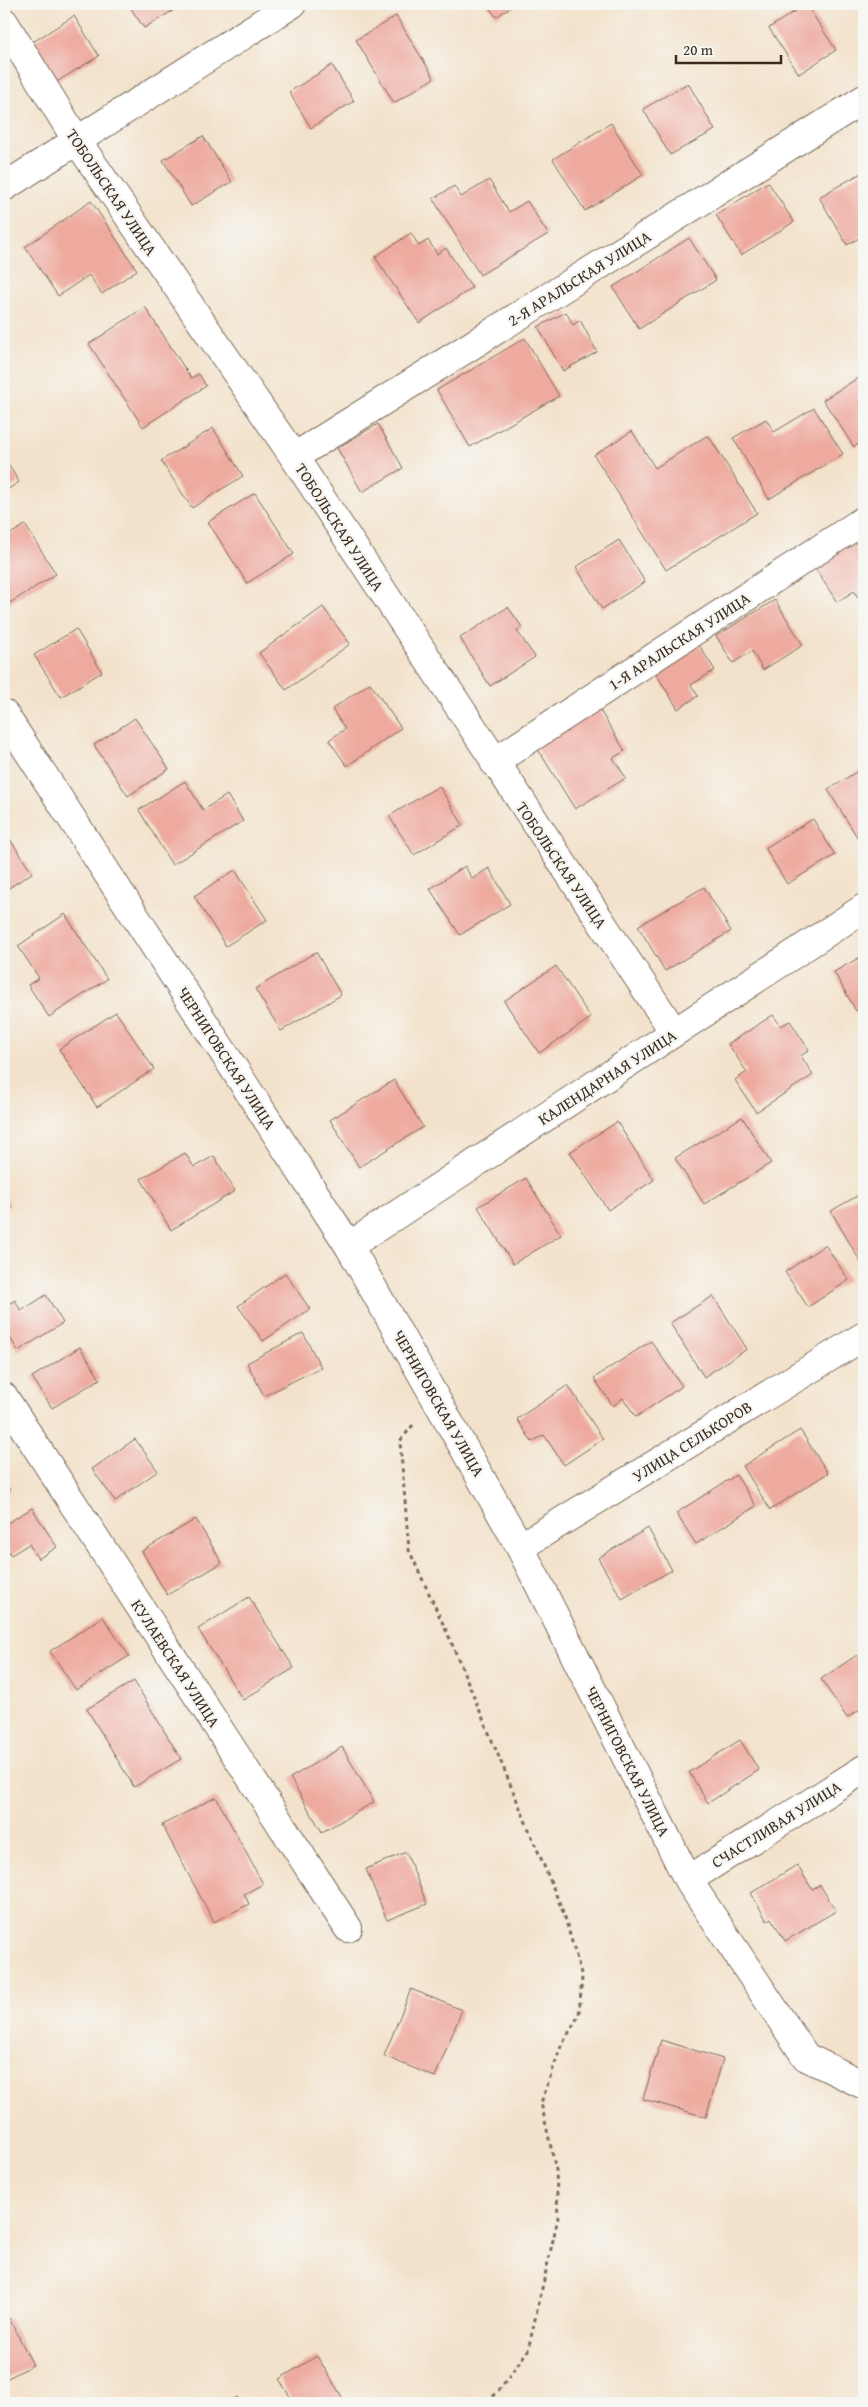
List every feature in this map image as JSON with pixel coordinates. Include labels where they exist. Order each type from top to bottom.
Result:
[{"type":"street","points":[[4,187],[292,4]]},
{"type":"street","name":"ТОБОЛЬСКАЯ УЛИЦА","points":[[4,22],[77,141],[294,457],[674,1032]]},
{"type":"street","name":"2-Я АРАЛЬСКАЯ УЛИЦА","points":[[294,457],[864,99]]},
{"type":"street","name":"1-Я АРАЛЬСКАЯ УЛИЦА","points":[[494,762],[864,520]]},
{"type":"street","name":"ЧЕРНИГОВСКАЯ УЛИЦА","points":[[4,714],[349,1246],[520,1547],[688,1880],[806,2057],[864,2085]]},
{"type":"street","name":"КАЛЕНДАРНАЯ УЛИЦА","points":[[349,1246],[864,908]]},
{"type":"street","name":"УЛИЦА СЕЛЬКОРОВ","points":[[520,1547],[864,1336]]},
{"type":"street","name":"КУЛАЕВСКАЯ УЛИЦА","points":[[4,1398],[348,1928]]},
{"type":"street","name":"СЧАСТЛИВАЯ УЛИЦА","points":[[688,1880],[864,1769]]},
{"type":"path","points":[[436,1399],[400,1441],[409,1550],[450,1639],[560,1905],[582,1977],[579,2015],[561,2046],[540,2103],[556,2170],[558,2218],[528,2350],[498,2392],[485,2403]]},
{"type":"building","points":[[128,4],[184,4],[144,28]]},
{"type":"building","points":[[487,4],[516,4],[496,17]]},
{"type":"building","points":[[806,4],[836,50],[799,74],[769,28]]},
{"type":"building","points":[[74,16],[99,56],[53,84],[28,45]]},
{"type":"building","points":[[396,16],[434,78],[394,103],[356,40]]},
{"type":"building","points":[[332,65],[354,101],[311,128],[289,92]]},
{"type":"building","points":[[688,83],[715,130],[670,155],[643,109]]},
{"type":"building","points":[[611,123],[643,175],[585,211],[553,159]]},
{"type":"building","points":[[203,136],[232,182],[191,206],[163,160]]},
{"type":"building","points":[[863,172],[864,235],[847,245],[819,197]]},
{"type":"building","points":[[489,180],[509,212],[527,201],[548,234],[480,275],[433,199],[454,186],[461,197]]},
{"type":"building","points":[[768,182],[794,222],[741,255],[716,215]]},
{"type":"building","points":[[91,201],[137,270],[102,294],[89,275],[58,296],[25,247]]},
{"type":"building","points":[[411,233],[419,246],[428,240],[437,254],[446,248],[472,288],[419,323],[375,257]]},
{"type":"building","points":[[689,238],[716,280],[639,329],[613,287]]},
{"type":"building","points":[[145,307],[191,378],[199,374],[206,386],[143,427],[89,344]]},
{"type":"building","points":[[566,312],[573,325],[580,320],[597,352],[563,371],[538,327]]},
{"type":"building","points":[[525,338],[559,396],[470,447],[437,390]]},
{"type":"building","points":[[864,374],[864,440],[854,447],[823,400]]},
{"type":"building","points":[[814,408],[843,454],[769,499],[733,438],[766,419],[774,432]]},
{"type":"building","points":[[378,424],[403,468],[362,492],[337,448]]},
{"type":"building","points":[[213,428],[243,476],[192,508],[161,461]]},
{"type":"building","points":[[632,431],[655,468],[708,435],[757,513],[666,570],[594,455]]},
{"type":"building","points":[[4,457],[19,482],[4,492]]},
{"type":"building","points":[[255,493],[294,554],[247,583],[208,522]]},
{"type":"building","points":[[25,525],[56,574],[5,606],[4,538]]},
{"type":"building","points":[[864,527],[864,606],[854,591],[837,602],[815,568],[829,560],[824,552]]},
{"type":"building","points":[[619,540],[645,582],[602,609],[576,567]]},
{"type":"building","points":[[775,600],[803,645],[763,670],[752,651],[733,663],[716,636]]},
{"type":"building","points":[[323,607],[350,644],[286,690],[259,653]]},
{"type":"building","points":[[508,607],[522,627],[517,631],[535,657],[490,686],[460,638]]},
{"type":"building","points":[[76,629],[102,672],[61,697],[34,655]]},
{"type":"building","points":[[695,639],[715,670],[691,685],[698,696],[678,709],[651,666]]},
{"type":"building","points":[[370,683],[401,728],[347,766],[329,740],[345,729],[332,709]]},
{"type":"building","points":[[596,704],[625,751],[613,758],[626,778],[575,809],[534,743]]},
{"type":"building","points":[[135,718],[169,769],[128,796],[94,745]]},
{"type":"building","points":[[864,767],[864,837],[859,840],[828,790]]},
{"type":"building","points":[[185,781],[203,810],[227,795],[243,821],[172,865],[139,810]]},
{"type":"building","points":[[439,786],[463,825],[414,855],[389,816]]},
{"type":"building","points":[[813,819],[835,855],[787,884],[765,848]]},
{"type":"building","points":[[4,830],[32,873],[4,891]]},
{"type":"building","points":[[465,866],[472,879],[489,868],[510,904],[460,935],[430,889]]},
{"type":"building","points":[[235,870],[267,920],[226,946],[194,896]]},
{"type":"building","points":[[704,887],[731,931],[665,971],[638,926]]},
{"type":"building","points":[[65,914],[107,979],[49,1017],[28,985],[39,978],[18,946]]},
{"type":"building","points":[[316,952],[341,995],[281,1031],[255,989]]},
{"type":"building","points":[[864,955],[864,1006],[856,1011],[834,972]]},
{"type":"building","points":[[556,966],[591,1018],[539,1053],[504,1001]]},
{"type":"building","points":[[116,1012],[154,1069],[97,1107],[59,1049]]},
{"type":"building","points":[[773,1015],[781,1026],[790,1021],[809,1050],[801,1056],[813,1075],[756,1112],[735,1080],[747,1072],[728,1044]]},
{"type":"building","points":[[394,1080],[423,1127],[359,1167],[330,1120]]},
{"type":"building","points":[[742,1117],[771,1163],[704,1204],[675,1158]]},
{"type":"building","points":[[617,1122],[654,1180],[608,1210],[570,1152]]},
{"type":"building","points":[[185,1153],[194,1167],[214,1156],[235,1191],[171,1230],[141,1179]]},
{"type":"building","points":[[526,1178],[561,1235],[513,1264],[478,1207]]},
{"type":"building","points":[[864,1192],[864,1268],[831,1211]]},
{"type":"building","points":[[4,1195],[10,1205],[4,1210]]},
{"type":"building","points":[[825,1245],[849,1280],[808,1307],[785,1272]]},
{"type":"building","points":[[285,1273],[310,1309],[263,1341],[238,1306]]},
{"type":"building","points":[[46,1295],[63,1323],[18,1351],[4,1328],[4,1307],[15,1300],[21,1311]]},
{"type":"building","points":[[713,1296],[747,1349],[704,1377],[670,1323]]},
{"type":"building","points":[[303,1333],[321,1367],[264,1396],[247,1363]]},
{"type":"building","points":[[651,1341],[682,1386],[636,1417],[623,1398],[613,1406],[594,1378]]},
{"type":"building","points":[[80,1347],[100,1379],[52,1408],[32,1377]]},
{"type":"building","points":[[568,1385],[603,1439],[564,1465],[544,1435],[532,1442],[517,1419]]},
{"type":"building","points":[[800,1430],[828,1473],[770,1510],[743,1466]]},
{"type":"building","points":[[135,1439],[158,1471],[115,1501],[92,1469]]},
{"type":"building","points":[[736,1475],[756,1506],[696,1544],[676,1513]]},
{"type":"building","points":[[4,1480],[10,1490],[4,1493]]},
{"type":"building","points":[[32,1508],[57,1547],[38,1559],[29,1544],[11,1555],[4,1544],[4,1525]]},
{"type":"building","points":[[196,1519],[222,1563],[167,1595],[142,1551]]},
{"type":"building","points":[[648,1528],[672,1570],[622,1599],[598,1558]]},
{"type":"building","points":[[249,1597],[294,1668],[243,1700],[198,1629]]},
{"type":"building","points":[[103,1617],[129,1656],[76,1690],[50,1651]]},
{"type":"building","points":[[857,1655],[864,1665],[864,1707],[847,1718],[821,1679]]},
{"type":"building","points":[[134,1681],[181,1759],[134,1787],[87,1709]]},
{"type":"building","points":[[740,1740],[759,1770],[708,1803],[689,1772]]},
{"type":"building","points":[[342,1747],[374,1802],[322,1832],[290,1778]]},
{"type":"building","points":[[216,1797],[263,1884],[244,1894],[249,1904],[214,1922],[162,1825]]},
{"type":"building","points":[[406,1852],[427,1904],[387,1920],[366,1869]]},
{"type":"building","points":[[797,1865],[812,1889],[820,1885],[836,1911],[785,1941],[771,1918],[767,1921],[751,1893]]},
{"type":"building","points":[[411,1989],[462,2010],[435,2077],[384,2056]]},
{"type":"building","points":[[661,2040],[723,2059],[706,2117],[643,2099]]},
{"type":"building","points":[[9,2318],[33,2365],[6,2379],[4,2374],[4,2320]]},
{"type":"building","points":[[317,2356],[344,2400],[338,2403],[294,2403],[279,2379]]},
{"type":"building","points":[[237,2397],[241,2403],[227,2403]]}]
